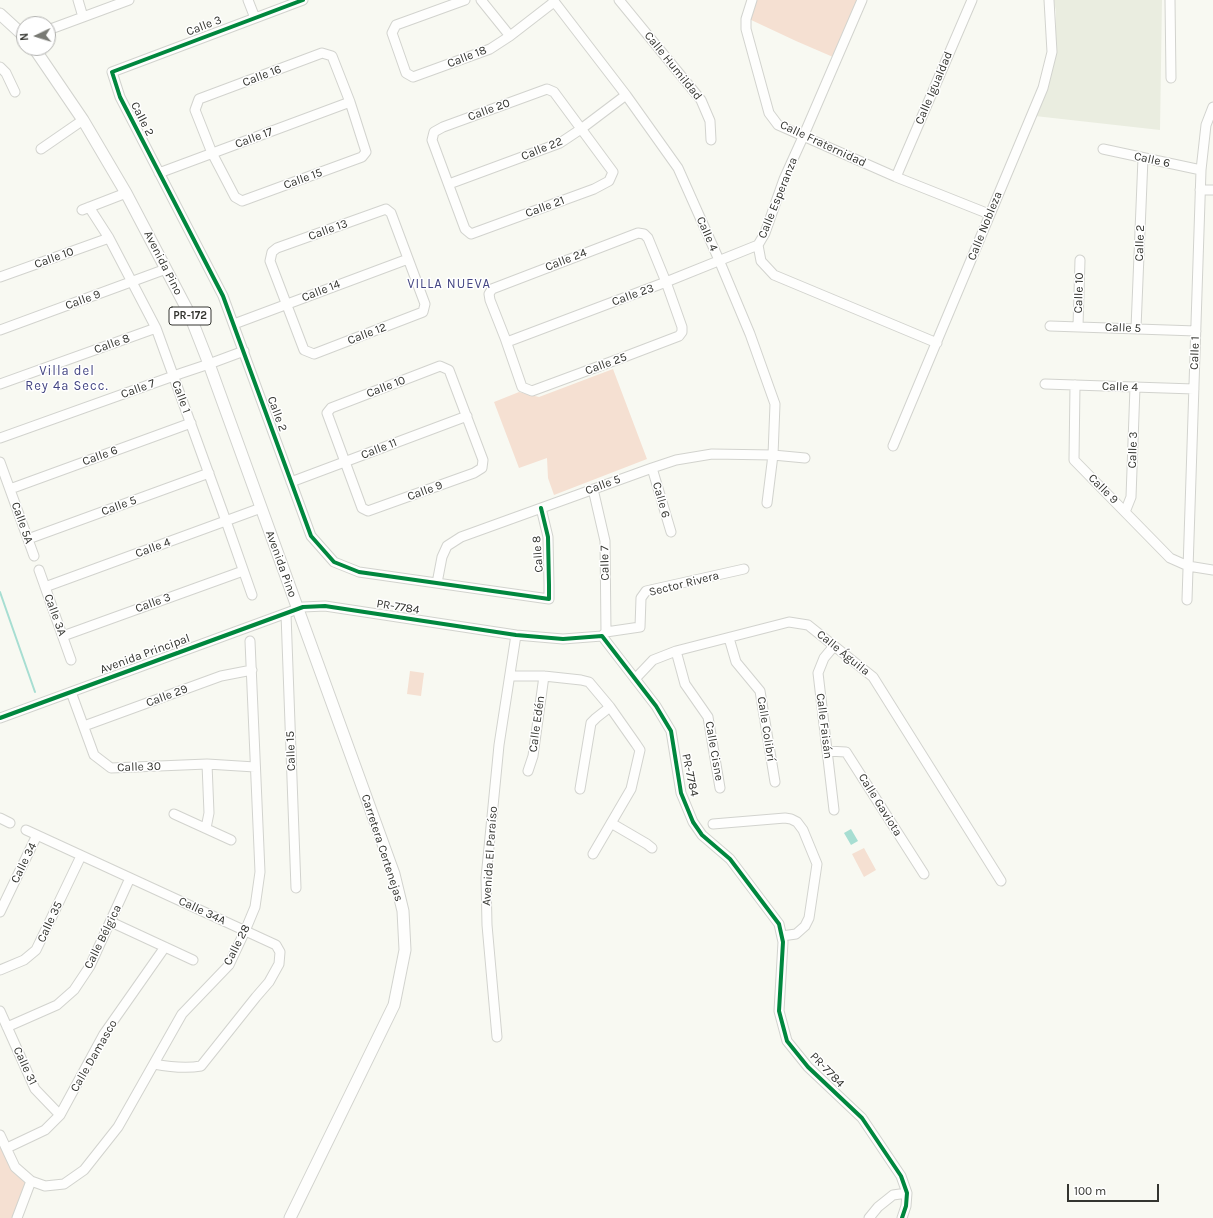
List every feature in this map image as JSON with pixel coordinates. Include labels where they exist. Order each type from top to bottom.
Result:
[{"type":"main road","points":[[0,14],[16,29]]},
{"type":"main road","name":"Avenida Pino","points":[[39,56],[83,120],[126,193],[189,313],[209,364],[297,608]]},
{"type":"main road","name":"Carretera Certenejas","points":[[290,1218],[394,1005],[405,950],[403,911],[394,874],[297,608]]},
{"type":"street","points":[[78,0],[84,17]]},
{"type":"street","points":[[56,27],[129,0]]},
{"type":"street","points":[[248,0],[255,18]]},
{"type":"street","name":"Calle 3","points":[[112,72],[303,0]]},
{"type":"street","name":"Calle 18","points":[[465,0],[396,25],[392,33],[406,73],[413,77],[490,49],[510,36],[554,1]]},
{"type":"street","points":[[481,0],[510,36]]},
{"type":"street","name":"Calle Humildad","points":[[619,0],[701,100],[710,121],[711,140]]},
{"type":"street","name":"Calle Fraternidad","points":[[752,0],[746,20],[746,29],[769,113],[778,125],[896,177],[989,214]]},
{"type":"street","name":"Calle Esperanza","points":[[862,0],[784,179],[765,233],[758,245],[761,261],[774,275],[937,343]]},
{"type":"street","name":"Calle Igualdad","points":[[896,177],[972,0]]},
{"type":"street","name":"Calle Nobleza","points":[[892,446],[937,343],[989,214],[1043,88],[1052,52],[1049,0]]},
{"type":"street","points":[[1170,0],[1171,78]]},
{"type":"street","name":"Calle 4","points":[[554,1],[626,95],[678,168],[719,260],[750,334],[775,404],[773,454],[767,503]]},
{"type":"street","name":"Calle 16","points":[[212,153],[195,110],[199,99],[322,53],[332,56],[350,102]]},
{"type":"street","points":[[2,72],[15,92]]},
{"type":"street","name":"Calle 2","points":[[112,72],[120,97],[223,296],[311,536],[334,562],[359,572],[549,599]]},
{"type":"street","name":"Calle 20","points":[[448,184],[432,140],[434,132],[444,127],[547,89],[554,92],[581,129]]},
{"type":"street","name":"Calle 22","points":[[448,184],[560,143],[626,95]]},
{"type":"street","name":"Calle 17","points":[[159,173],[350,102]]},
{"type":"street","name":"Calle 15","points":[[212,153],[235,197],[242,201],[329,170],[362,157],[366,152],[350,102]]},
{"type":"street","name":"Calle 1","points":[[1187,600],[1201,170],[1206,125],[1213,107]]},
{"type":"street","points":[[41,149],[83,120]]},
{"type":"street","name":"Calle 21","points":[[448,184],[465,229],[471,234],[594,189],[610,181],[613,172],[581,129]]},
{"type":"street","name":"Calle 6","points":[[1103,148],[1201,170]]},
{"type":"street","name":"Calle 2","points":[[1136,328],[1143,158]]},
{"type":"street","points":[[1200,190],[1213,190]]},
{"type":"street","name":"Calle 1","points":[[126,193],[85,209],[109,238],[156,328],[252,595]]},
{"type":"street","name":"Calle 13","points":[[287,304],[270,260],[272,252],[277,248],[386,209],[391,213],[408,259]]},
{"type":"street","name":"Calle 24","points":[[506,342],[490,300],[489,294],[492,288],[638,233],[644,234],[648,238],[666,282]]},
{"type":"street","name":"Calle 10","points":[[0,277],[109,238]]},
{"type":"street","name":"Calle 23","points":[[506,342],[666,282],[758,245]]},
{"type":"street","name":"Calle 14","points":[[234,324],[408,259]]},
{"type":"street","name":"Calle 12","points":[[287,304],[304,350],[314,354],[423,312],[425,304],[408,259]]},
{"type":"street","name":"Calle 10","points":[[1078,326],[1080,260]]},
{"type":"street","name":"Calle 9","points":[[0,330],[166,269]]},
{"type":"street","name":"Calle 25","points":[[506,342],[522,387],[532,391],[624,357],[679,336],[682,332],[682,327],[666,282]]},
{"type":"street","name":"Calle 5","points":[[1050,326],[1196,331]]},
{"type":"street","name":"Calle 8","points":[[0,384],[156,328]]},
{"type":"street","name":"Calle 7","points":[[0,438],[244,351]]},
{"type":"street","name":"Calle 10","points":[[344,462],[327,413],[330,408],[440,366],[450,370],[467,416]]},
{"type":"street","name":"Calle 4","points":[[1045,384],[1194,389]]},
{"type":"street","name":"Calle 9","points":[[1075,385],[1074,460],[1170,558],[1188,566],[1213,570]]},
{"type":"street","name":"Calle 3","points":[[1125,512],[1131,497],[1134,387]]},
{"type":"street","name":"Calle 9","points":[[344,462],[362,508],[368,511],[474,473],[482,468],[483,460],[467,416]]},
{"type":"street","name":"Calle 11","points":[[291,482],[467,416]]},
{"type":"street","name":"Calle 6","points":[[10,489],[191,424]]},
{"type":"street","name":"Calle 5","points":[[437,583],[442,557],[447,546],[461,537],[652,468],[676,460],[712,454],[773,454],[806,458]]},
{"type":"street","name":"Calle 5A","points":[[1,465],[34,556]]},
{"type":"street","name":"Calle 6","points":[[652,468],[671,532]]},
{"type":"street","name":"Calle 5","points":[[28,539],[209,473]]},
{"type":"street","name":"Calle 7","points":[[593,489],[605,541],[604,634]]},
{"type":"street","name":"Calle 4","points":[[45,587],[261,508]]},
{"type":"street","name":"Calle 8","points":[[540,508],[548,537],[549,599]]},
{"type":"street","name":"Sector Rivera","points":[[604,634],[640,627],[641,598],[646,591],[744,569]]},
{"type":"street","name":"Calle 3A","points":[[39,570],[71,660]]},
{"type":"street","name":"Calle 3","points":[[63,636],[243,571]]},
{"type":"street","name":"PR-7784","points":[[297,608],[325,606],[516,635],[563,639],[604,634],[635,679],[656,706],[671,731],[681,793],[693,822],[702,835],[730,859],[779,924],[783,942],[778,1010],[787,1041],[808,1067],[862,1118],[901,1176],[907,1193]]},
{"type":"street","name":"Avenida Principal","points":[[0,718],[286,614],[297,608]]},
{"type":"street","name":"Calle 15","points":[[286,614],[296,888]]},
{"type":"street","name":"Calle Águila","points":[[635,679],[653,660],[676,651],[789,622],[808,625],[873,677],[1001,880]]},
{"type":"street","name":"Avenida El Paraíso","points":[[497,1037],[487,925],[486,878],[499,745],[516,635]]},
{"type":"street","name":"Calle Colibrí","points":[[729,638],[736,662],[760,691],[775,782]]},
{"type":"street","name":"Calle 28","points":[[31,1181],[45,1186],[64,1184],[84,1170],[118,1127],[182,1014],[229,965],[255,907],[260,872],[250,641]]},
{"type":"street","name":"Calle Faisán","points":[[834,646],[824,658],[818,674],[834,810]]},
{"type":"street","name":"Calle Cisne","points":[[676,651],[685,684],[708,717],[720,788]]},
{"type":"street","name":"Calle 29","points":[[84,726],[221,676],[252,670]]},
{"type":"street","points":[[510,676],[544,676],[589,682],[610,707],[640,750],[631,789],[593,854]]},
{"type":"street","name":"Calle Edén","points":[[528,771],[532,756],[544,676]]},
{"type":"street","name":"Calle 30","points":[[71,692],[94,754],[110,768],[207,764],[255,767]]},
{"type":"street","points":[[580,789],[591,723],[610,707]]},
{"type":"street","name":"Calle Gaviota","points":[[827,751],[846,752],[924,874]]},
{"type":"street","points":[[206,828],[209,813],[207,764]]},
{"type":"street","points":[[174,814],[230,840]]},
{"type":"street","points":[[0,818],[10,823]]},
{"type":"street","points":[[713,824],[785,818],[797,822],[802,830],[817,864],[811,913],[805,926],[796,934],[782,936]]},
{"type":"street","points":[[611,823],[652,848]]},
{"type":"street","name":"Calle 34A","points":[[26,830],[276,944],[280,952],[279,964],[270,982],[256,997],[201,1066],[190,1068],[154,1064]]},
{"type":"street","name":"Calle 34","points":[[0,912],[37,835]]},
{"type":"street","name":"Calle 35","points":[[0,970],[24,960],[36,950],[81,856]]},
{"type":"street","name":"Calle Bélgica","points":[[7,1027],[57,1005],[74,990],[90,966],[130,878]]},
{"type":"street","points":[[111,922],[193,960]]},
{"type":"street","name":"Calle Damasco","points":[[7,1148],[45,1130],[60,1115],[104,1034],[165,947]]},
{"type":"street","name":"Calle 31","points":[[0,1011],[35,1089],[60,1115]]},
{"type":"street","points":[[0,1135],[15,1167],[31,1181],[17,1218]]},
{"type":"street","points":[[869,1218],[878,1207],[892,1195],[907,1193],[906,1206],[902,1218]]},
{"type":"shaded area","points":[[755,0],[857,0],[833,57],[749,19]]},
{"type":"shaded area","points":[[1054,0],[1162,0],[1160,130],[1035,116],[1047,90],[1056,55],[1056,12]]},
{"type":"shaded area","points":[[613,369],[647,459],[554,495],[548,478],[547,458],[519,468],[494,402],[519,392],[539,397]]},
{"type":"shaded area","points":[[410,671],[424,673],[421,696],[407,694]]},
{"type":"shaded area","points":[[864,848],[876,870],[864,877],[852,854]]},
{"type":"shaded area","points":[[0,1138],[19,1170],[31,1181],[13,1218],[0,1218]]},
{"type":"water","points":[[851,829],[858,841],[851,845],[844,833]]},
{"type":"waterway","points":[[0,592],[35,692]]},
{"type":"cycle path","points":[[303,0],[112,72],[120,97],[223,296],[311,536],[334,562],[359,572],[549,599],[548,537],[541,508]]},
{"type":"cycle path","points":[[0,718],[303,607],[325,606],[516,635],[563,639],[602,636],[656,706],[671,731],[681,793],[693,822],[702,835],[730,859],[779,924],[783,942],[779,1011],[787,1041],[808,1067],[862,1118],[901,1176],[907,1193],[906,1206],[902,1218]]},
{"type":"district","name":"VILLA NUEVA","points":[[449,284]]},
{"type":"district","name":"Villa del Rey 4ª Secc.","points":[[67,378]]}]
